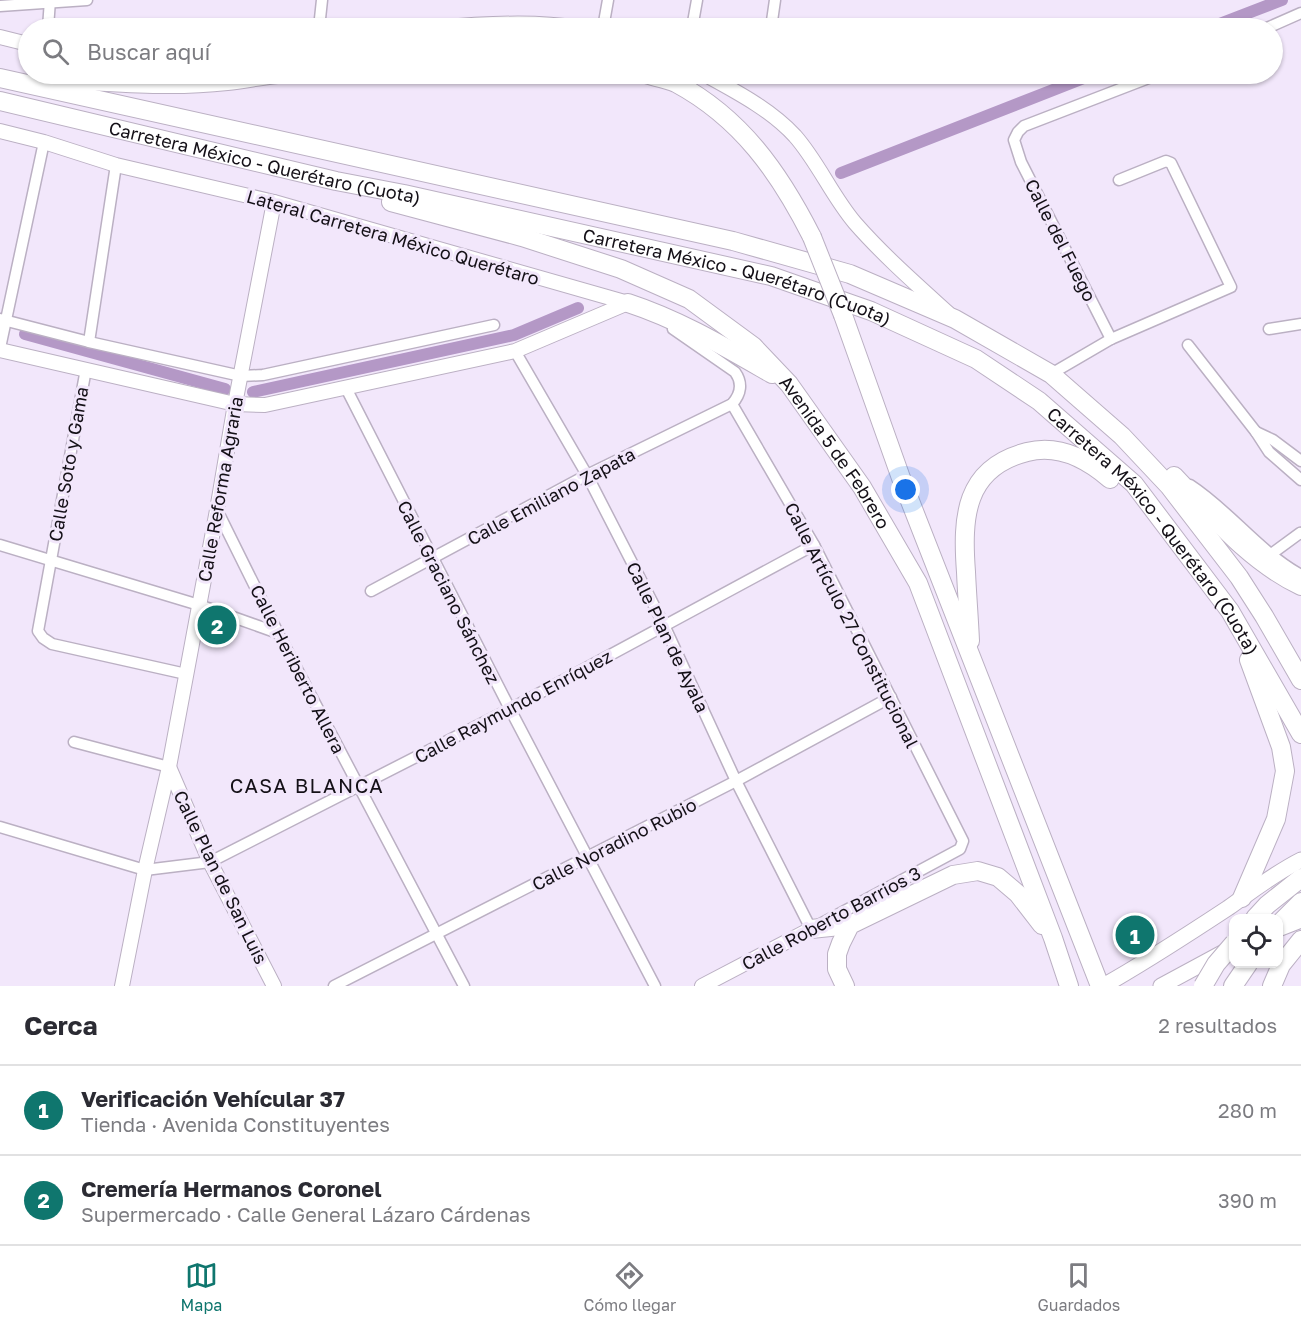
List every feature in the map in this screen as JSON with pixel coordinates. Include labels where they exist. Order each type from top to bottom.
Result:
[{"type":"highway","points":[[0,77],[18,78]]},
{"type":"highway","name":"Carretera México - Querétaro (Cuota)","points":[[0,77],[18,81]]},
{"type":"highway","name":"Carretera México - Querétaro (Cuota)","points":[[31,84],[733,241],[850,274],[955,319],[1051,374],[1122,436],[1169,486],[1215,543],[1264,616],[1301,680]]},
{"type":"highway","name":"Avenida 5 de Febrero","points":[[677,84],[721,112],[753,144],[782,182],[812,237],[843,315],[901,478],[1102,986]]},
{"type":"highway","name":"Carretera México - Querétaro (Cuota)","points":[[0,100],[336,181],[416,196],[771,276],[871,311],[976,359],[1039,401],[1134,484],[1213,585],[1301,734]]},
{"type":"highway","name":"Avenida 5 de Febrero","points":[[336,181],[402,206],[522,237],[630,273],[689,299],[753,346],[789,384],[862,487],[918,583],[1053,938],[1069,986]]},
{"type":"highway","points":[[628,303],[685,325],[789,384]]},
{"type":"highway","points":[[1122,436],[1172,473],[1236,542],[1260,561],[1301,586]]},
{"type":"highway","points":[[972,658],[963,533],[970,498],[985,474],[1012,456],[1038,450],[1067,453],[1095,465],[1136,501],[1183,556],[1213,585]]},
{"type":"highway","points":[[1230,611],[1281,747],[1285,771],[1276,819],[1242,898]]},
{"type":"highway","points":[[812,929],[850,925],[953,875],[978,871],[998,878],[1018,894],[1053,938]]},
{"type":"highway","points":[[1259,914],[1301,878]]},
{"type":"highway","points":[[1283,922],[1301,902]]},
{"type":"highway","points":[[845,986],[837,969],[837,954],[850,925]]},
{"type":"highway","points":[[1272,986],[1281,965],[1301,940]]},
{"type":"highway","points":[[1203,986],[1216,964],[1229,950]]},
{"type":"highway","points":[[1233,986],[1245,968]]},
{"type":"main road","points":[[1102,986],[1141,965],[1283,869],[1301,860]]},
{"type":"main road","points":[[1283,925],[1301,920]]},
{"type":"main road","points":[[1161,986],[1229,948]]},
{"type":"street","points":[[0,6],[87,0]]},
{"type":"street","points":[[320,18],[322,0]]},
{"type":"street","points":[[605,18],[608,0]]},
{"type":"street","points":[[694,18],[697,0]]},
{"type":"street","points":[[772,18],[775,0]]},
{"type":"street","points":[[49,18],[50,2]]},
{"type":"street","points":[[1283,21],[1301,13]]},
{"type":"street","points":[[0,37],[18,42]]},
{"type":"street","points":[[722,84],[755,103],[794,135],[817,164],[855,222],[894,263],[955,319]]},
{"type":"street","name":"Calle del Fuego","points":[[1111,339],[1021,162],[1014,140],[1024,126],[1133,84]]},
{"type":"street","name":"Lateral Carretera México Querétaro","points":[[0,131],[44,142],[116,165],[274,202],[628,303],[680,333],[735,372],[741,388],[737,400],[732,404]]},
{"type":"street","points":[[44,142],[3,320],[0,349],[235,404],[265,405],[515,351],[628,303]]},
{"type":"street","points":[[1051,374],[1111,339],[1231,287],[1171,162],[1166,160],[1119,180]]},
{"type":"street","points":[[89,342],[116,165]]},
{"type":"street","name":"Calle Reforma Agraria","points":[[122,986],[169,767],[274,202]]},
{"type":"street","points":[[3,320],[241,376],[263,375],[494,325]]},
{"type":"street","points":[[1269,329],[1301,324]]},
{"type":"street","points":[[1188,345],[1269,452],[1301,480]]},
{"type":"street","name":"Calle Plan de Ayala","points":[[515,351],[587,474],[664,625],[736,781],[812,929]]},
{"type":"street","name":"Calle Soto y Gama","points":[[86,369],[38,631],[52,644],[186,674]]},
{"type":"street","name":"Calle Graciano Sánchez","points":[[346,388],[655,986]]},
{"type":"street","name":"Calle Emiliano Zapata","points":[[371,591],[587,474],[732,404]]},
{"type":"street","name":"Calle Artículo 27 Constitucional","points":[[732,404],[814,545],[963,841],[960,849]]},
{"type":"street","points":[[1256,432],[1274,440],[1301,461]]},
{"type":"street","points":[[1172,473],[1206,495],[1270,555],[1301,575]]},
{"type":"street","name":"Calle Heriberto Allera","points":[[217,510],[278,633],[464,986]]},
{"type":"street","points":[[1270,555],[1300,533]]},
{"type":"street","points":[[0,545],[199,604],[278,633]]},
{"type":"street","name":"Calle Raymundo Enríquez","points":[[146,870],[210,862],[510,709],[814,545]]},
{"type":"street","name":"Calle Noradino Rubio","points":[[334,986],[736,781],[891,697]]},
{"type":"street","points":[[74,742],[169,767]]},
{"type":"street","name":"Calle Plan de San Luis","points":[[169,767],[210,862],[274,986]]},
{"type":"street","points":[[0,827],[146,870]]},
{"type":"street","name":"Calle Roberto Barrios 3","points":[[702,986],[960,849]]},
{"type":"waterway","points":[[1235,18],[1282,0]]},
{"type":"waterway","points":[[841,173],[1068,84]]},
{"type":"waterway","points":[[253,392],[514,335],[578,308]]},
{"type":"waterway","points":[[25,334],[225,389]]},
{"type":"place","name":"Cremería Hermanos Coronel","points":[[217,625]]},
{"type":"place","name":"Verificación Vehícular 37","points":[[1135,935]]},
{"type":"district","name":"CASA BLANCA","points":[[307,785]]}]
